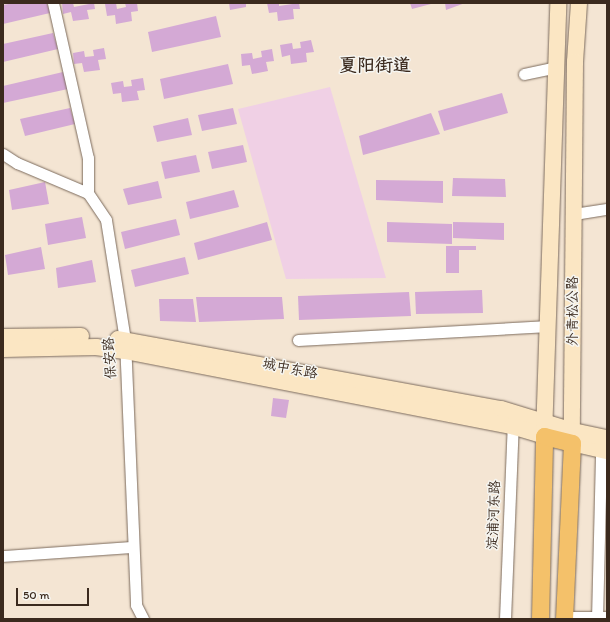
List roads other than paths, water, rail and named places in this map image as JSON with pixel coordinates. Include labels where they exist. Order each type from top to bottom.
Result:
[{"type":"main road","name":"外青松公路","points":[[540,619],[544,430],[549,326],[558,3]]},
{"type":"main road","name":"外青松公路","points":[[564,618],[572,437],[575,62],[579,3]]},
{"type":"main road","name":"城中东路","points":[[3,337],[55,335],[125,345],[513,419],[544,430]]},
{"type":"main road","name":"城中东路","points":[[3,350],[125,345]]},
{"type":"main road","points":[[544,430],[605,447]]},
{"type":"street","points":[[3,154],[16,163],[88,193],[88,158],[53,3]]},
{"type":"street","points":[[524,74],[556,67]]},
{"type":"street","name":"保安路","points":[[88,193],[106,220],[125,345],[136,605],[143,619]]},
{"type":"street","points":[[574,214],[607,209]]},
{"type":"street","points":[[298,340],[549,326]]},
{"type":"street","name":"淀浦河东路","points":[[505,619],[513,419]]},
{"type":"street","points":[[564,618],[600,618],[605,447]]},
{"type":"street","points":[[3,556],[133,547]]},
{"type":"district","name":"夏阳街道","points":[[375,65]]}]
